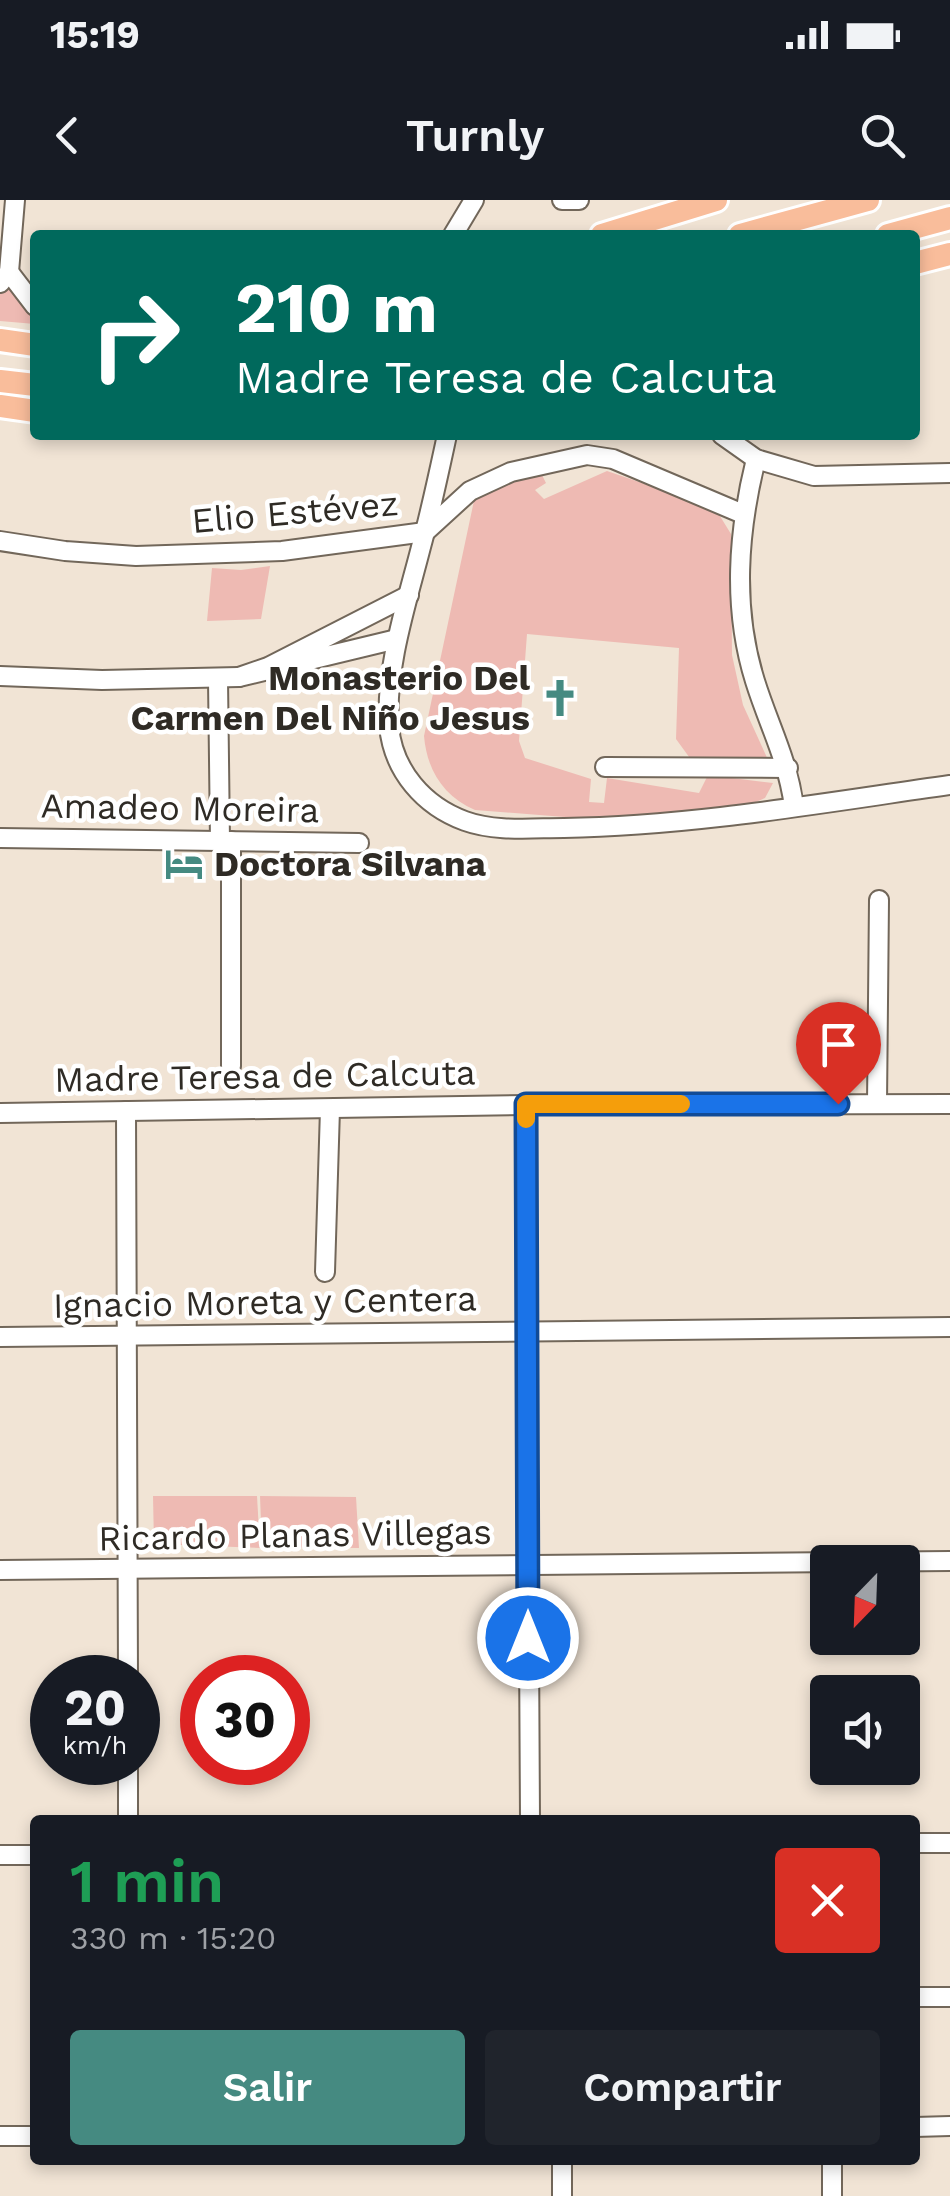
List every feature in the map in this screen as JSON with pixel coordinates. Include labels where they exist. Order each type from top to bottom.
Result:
[{"type":"main road","points":[[623,230],[716,200]]},
{"type":"main road","points":[[758,230],[868,200]]},
{"type":"main road","points":[[906,230],[950,218]]},
{"type":"main road","points":[[920,262],[950,254]]},
{"type":"main road","points":[[0,340],[30,343]]},
{"type":"main road","points":[[0,380],[30,384]]},
{"type":"main road","points":[[0,406],[30,410]]},
{"type":"street","points":[[16,200],[6,243],[4,278],[30,301]]},
{"type":"street","points":[[562,200],[579,200]]},
{"type":"street","points":[[456,230],[469,205]]},
{"type":"street","points":[[446,440],[397,639],[389,726],[396,757],[408,780],[432,806],[468,822],[514,828],[601,827],[734,816],[950,786]]},
{"type":"street","points":[[729,440],[756,459],[814,476],[950,473]]},
{"type":"street","name":"Elio Estévez","points":[[0,541],[136,556],[282,551],[425,532],[470,491],[511,472],[588,456],[614,459],[743,514]]},
{"type":"street","points":[[756,459],[743,514],[739,583],[745,644],[755,682],[788,768],[794,806]]},
{"type":"street","points":[[239,677],[268,667],[409,596]]},
{"type":"street","points":[[0,676],[218,679],[397,639]]},
{"type":"street","points":[[218,679],[231,1066]]},
{"type":"street","points":[[605,768],[788,768]]},
{"type":"street","name":"Amadeo Moreira","points":[[0,838],[359,843]]},
{"type":"street","points":[[877,1104],[880,900]]},
{"type":"street","points":[[526,1104],[530,1815]]},
{"type":"street","name":"Madre Teresa de Calcuta","points":[[0,1113],[526,1104],[950,1104]]},
{"type":"street","points":[[325,1272],[330,1109]]},
{"type":"street","points":[[126,1111],[128,1655]]},
{"type":"street","name":"Ignacio Moreta y Centera","points":[[0,1338],[950,1327]]},
{"type":"street","name":"Ricardo Planas Villegas","points":[[0,1570],[950,1560]]},
{"type":"street","points":[[128,1785],[128,1815]]},
{"type":"street","points":[[920,1843],[950,1843]]},
{"type":"street","points":[[0,1855],[30,1855]]},
{"type":"street","points":[[920,1997],[950,1998]]},
{"type":"street","points":[[920,2127],[950,2126]]},
{"type":"street","points":[[0,2136],[30,2136]]},
{"type":"street","points":[[562,2165],[562,2196]]},
{"type":"street","points":[[832,2165],[832,2196]]},
{"type":"shaded area","points":[[14,272],[30,293],[30,324],[0,321],[0,285]]},
{"type":"shaded area","points":[[607,471],[715,508],[731,534],[732,655],[743,705],[769,762],[692,761],[676,739],[679,648],[527,634],[519,741],[525,758],[591,779],[589,802],[604,803],[607,778],[699,793],[708,775],[773,783],[765,798],[742,808],[615,821],[475,810],[454,797],[439,780],[429,760],[424,736],[475,496],[515,477],[541,473],[546,483],[535,490],[544,499]]},
{"type":"shaded area","points":[[270,566],[261,619],[207,621],[212,568]]},
{"type":"shaded area","points":[[153,1496],[257,1496],[260,1548],[154,1544]]},
{"type":"shaded area","points":[[260,1496],[356,1497],[359,1548],[262,1547]]},
{"type":"slow traffic","points":[[526,1119],[526,1104],[681,1104]]},
{"type":"place","name":"Monasterio Del Carmen Del Niño Jesus","points":[[560,698]]},
{"type":"place","name":"Doctora Silvana","points":[[184,864]]},
{"type":"route","points":[[528,1638],[526,1104],[838,1104]]}]
